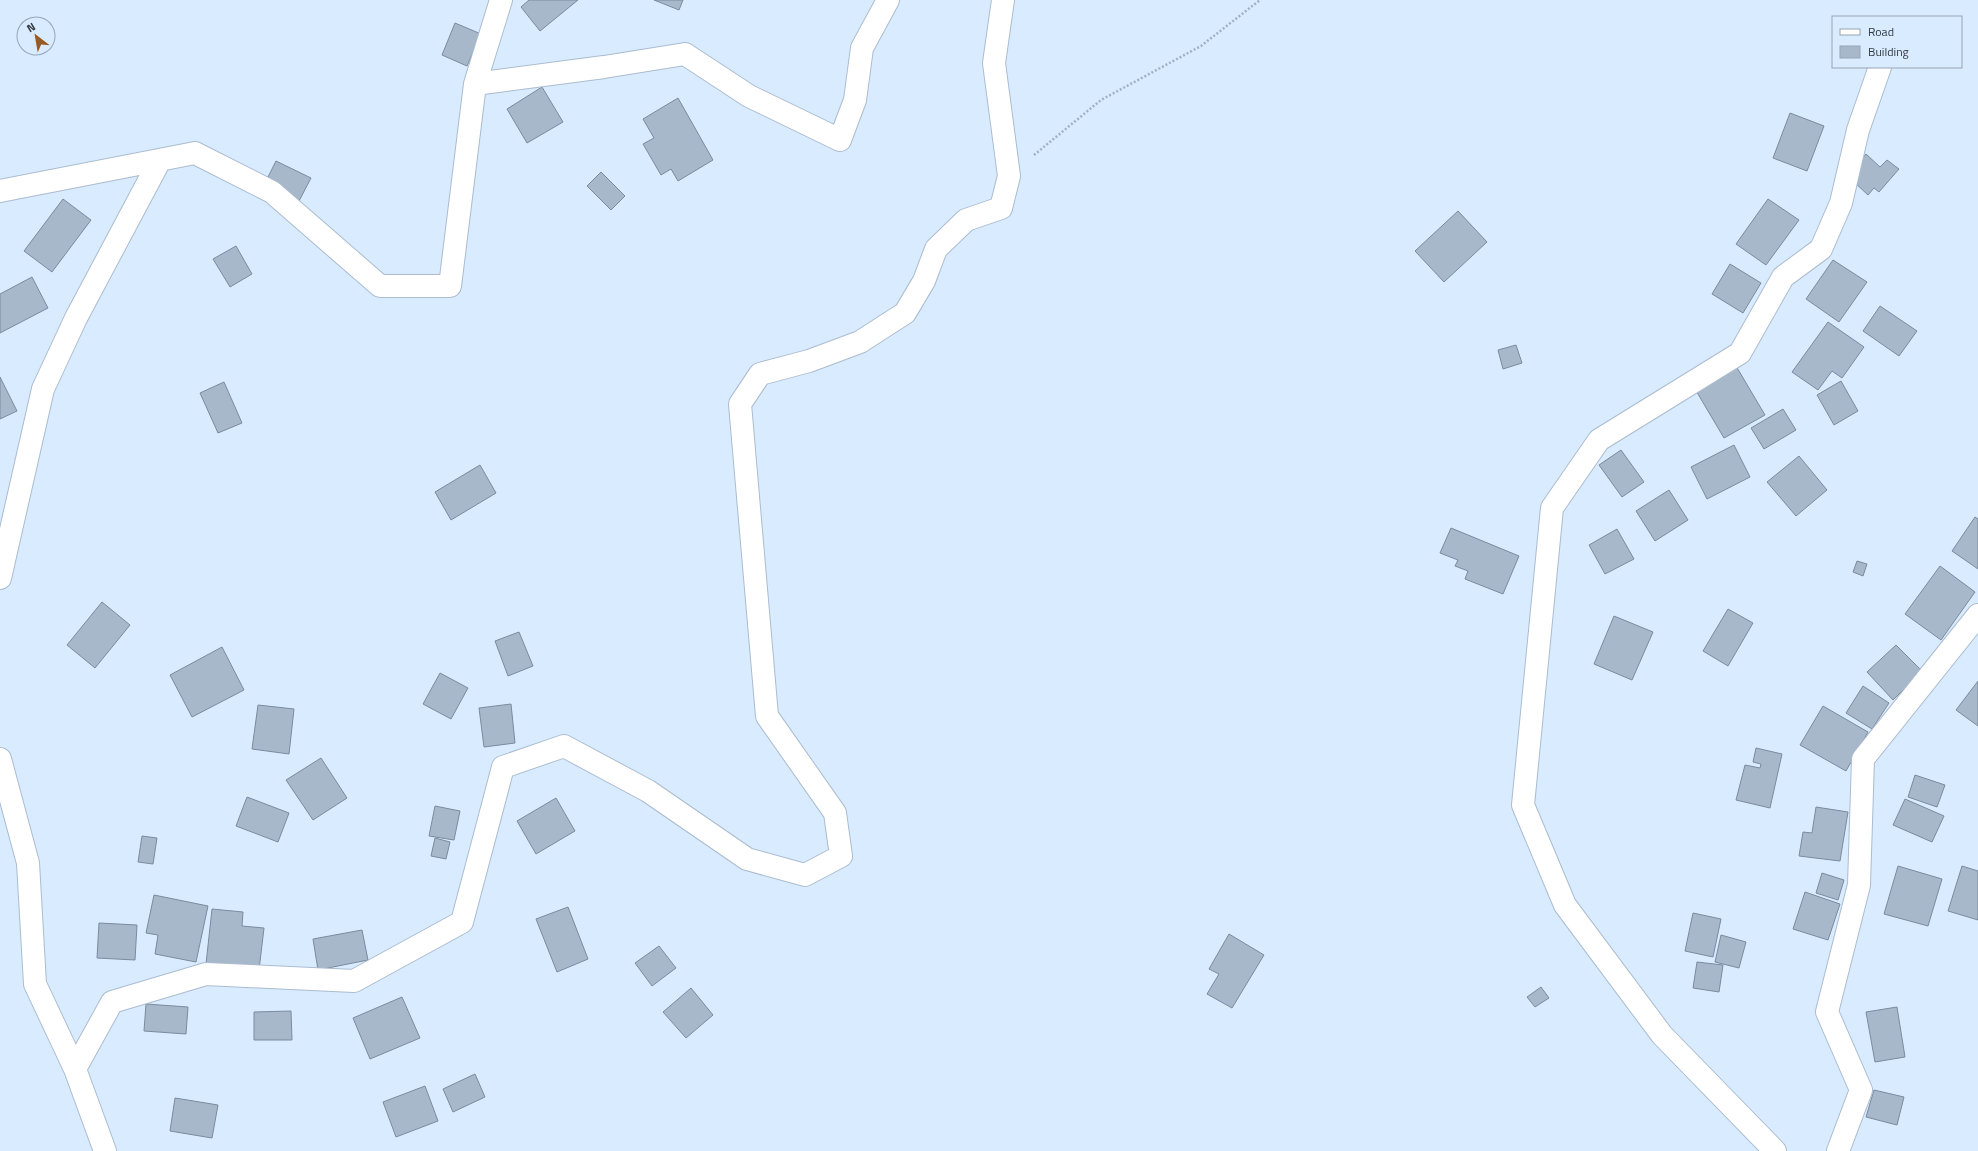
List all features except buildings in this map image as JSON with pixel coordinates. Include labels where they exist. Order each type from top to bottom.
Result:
[{"type":"street","points":[[0,191],[195,153],[272,192],[380,286],[450,286],[475,84],[500,0]]},
{"type":"street","points":[[475,84],[604,67],[685,54],[749,96],[840,140],[855,100],[862,48],[888,0]]},
{"type":"street","points":[[75,1069],[112,1002],[206,974],[354,981],[462,922],[503,767],[564,746],[648,791],[746,859],[805,875],[841,856],[835,813],[767,716],[740,404],[760,374],[809,361],[860,342],[905,313],[924,281],[936,249],[966,220],[1001,208],[1009,176],[994,63],[1003,0]]},
{"type":"street","points":[[1775,1151],[1662,1035],[1565,905],[1523,805],[1552,508],[1599,440],[1740,353],[1784,277],[1821,249],[1841,203],[1858,130],[1880,68]]},
{"type":"street","points":[[0,578],[43,389],[76,318],[160,160]]},
{"type":"street","points":[[1838,1151],[1861,1090],[1827,1012],[1859,885],[1863,759],[1978,615]]},
{"type":"street","points":[[0,759],[28,863],[35,984],[75,1069],[104,1151]]},
{"type":"path","points":[[1009,176],[1101,100],[1201,46],[1260,0]]}]
